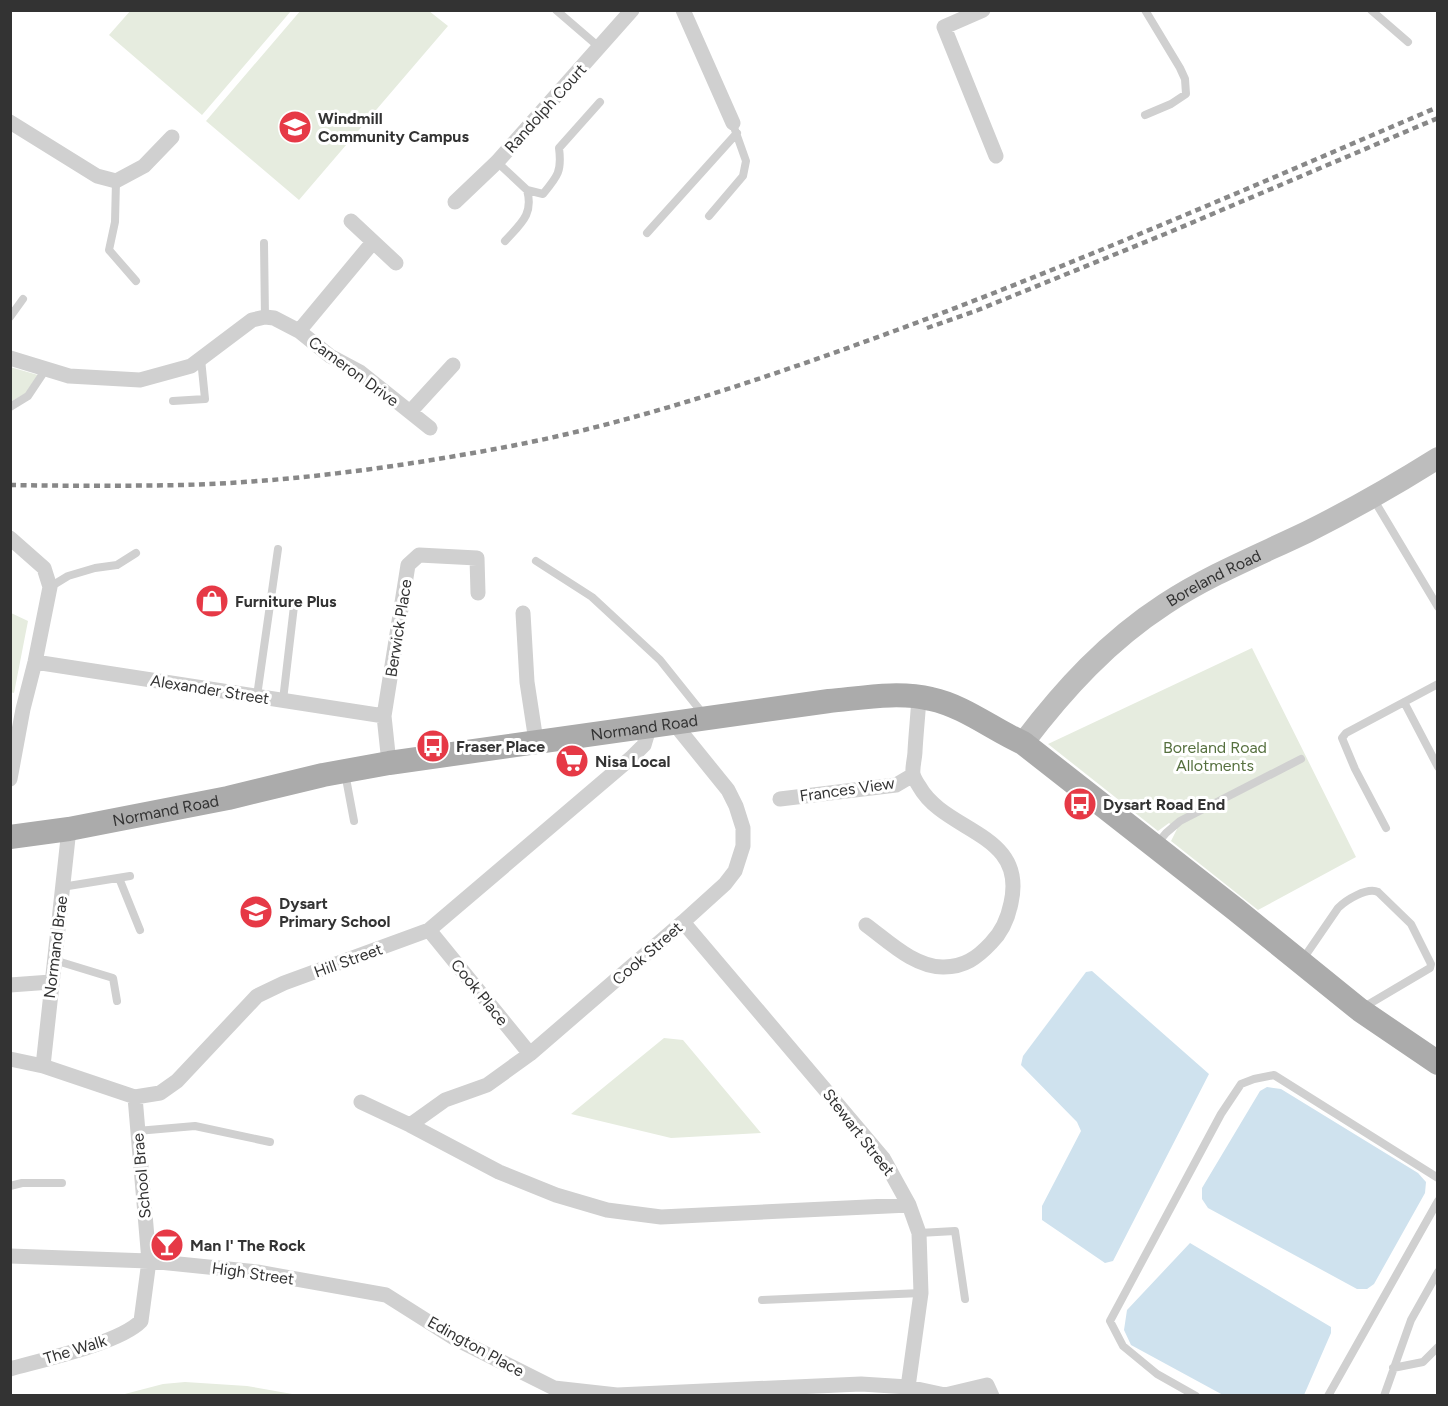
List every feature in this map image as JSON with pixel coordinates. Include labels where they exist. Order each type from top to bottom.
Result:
[{"type":"main road","name":"Boreland Road","points":[[1023,743],[1055,700],[1084,669],[1114,642],[1165,604],[1226,570],[1309,531],[1437,458]]},
{"type":"main road","name":"Normand Road","points":[[10,837],[69,829],[228,798],[389,763],[839,700],[919,697],[955,707],[1023,743],[1360,1010],[1437,1063]]},
{"type":"street","name":"Randolph Court","points":[[455,202],[497,162],[632,10]]},
{"type":"street","points":[[683,10],[735,128]]},
{"type":"street","points":[[983,10],[944,27],[996,156]]},
{"type":"street","points":[[10,122],[97,176],[116,181],[144,166],[172,137]]},
{"type":"street","points":[[351,221],[396,263]]},
{"type":"street","name":"Cameron Drive","points":[[299,331],[373,242]]},
{"type":"street","points":[[10,358],[69,376],[140,380],[191,366],[252,320],[265,317]]},
{"type":"street","name":"Cameron Drive","points":[[265,317],[274,318],[299,331],[330,356],[360,372],[430,428]]},
{"type":"street","name":"Cameron Drive","points":[[410,412],[453,364]]},
{"type":"street","points":[[10,538],[44,568],[50,587],[35,662],[17,706],[10,779]]},
{"type":"street","name":"Berwick Place","points":[[389,763],[384,716],[408,565],[419,555],[477,558],[478,593]]},
{"type":"street","points":[[523,613],[527,682],[536,741]]},
{"type":"street","name":"Alexander Street","points":[[35,662],[384,716]]},
{"type":"street","points":[[866,925],[920,963],[935,968],[956,967],[978,956],[993,941],[1007,919],[1013,893],[1013,878],[1007,861],[994,843],[938,807],[923,792],[913,775],[919,697]]},
{"type":"street","name":"Cook Street","points":[[410,1125],[445,1100],[487,1085],[530,1054],[683,922],[725,884],[735,871],[743,846],[742,828],[736,806],[728,790],[662,724]]},
{"type":"street","name":"Hill Street","points":[[10,1059],[43,1066],[135,1096],[160,1093],[177,1081],[257,996],[284,983],[429,930],[631,758],[662,724]]},
{"type":"street","name":"Frances View","points":[[780,799],[896,785],[913,775]]},
{"type":"street","name":"Normand Brae","points":[[43,1066],[69,829]]},
{"type":"street","name":"Stewart Street","points":[[683,922],[883,1158],[909,1205],[919,1233],[921,1293],[908,1387]]},
{"type":"street","name":"Cook Place","points":[[429,930],[530,1054]]},
{"type":"street","points":[[10,986],[51,982]]},
{"type":"street","name":"School Brae","points":[[135,1096],[149,1261],[141,1321],[137,1325]]},
{"type":"street","points":[[361,1102],[499,1172],[556,1195],[607,1210],[662,1217],[909,1205]]},
{"type":"street","name":"High Street","points":[[10,1256],[149,1261],[257,1272],[386,1294]]},
{"type":"street","name":"Edington Place","points":[[386,1294],[454,1338],[554,1388],[617,1395],[861,1384],[908,1387],[945,1395],[987,1385],[992,1395]]},
{"type":"street","name":"The Walk","points":[[10,1369],[106,1340],[137,1325]]},
{"type":"lane","points":[[556,10],[599,47]]},
{"type":"lane","points":[[1145,10],[1180,68],[1185,79],[1186,94],[1171,104],[1145,115]]},
{"type":"lane","points":[[1371,10],[1408,42]]},
{"type":"lane","points":[[497,162],[527,190],[543,194],[558,176],[561,164],[559,148],[600,102]]},
{"type":"lane","points":[[709,216],[743,176],[746,161],[735,128]]},
{"type":"lane","points":[[647,233],[735,128]]},
{"type":"lane","points":[[116,181],[115,222],[109,250],[136,281]]},
{"type":"lane","points":[[505,241],[527,216],[530,202],[527,190]]},
{"type":"lane","points":[[264,243],[265,317]]},
{"type":"lane","points":[[10,317],[23,299]]},
{"type":"lane","points":[[173,401],[205,399],[201,359]]},
{"type":"lane","points":[[10,407],[28,396],[46,369]]},
{"type":"lane","points":[[1371,496],[1437,607]]},
{"type":"lane","points":[[257,696],[278,549]]},
{"type":"lane","points":[[50,587],[68,576],[95,568],[117,565],[136,553]]},
{"type":"lane","points":[[536,561],[592,597],[660,660],[706,718]]},
{"type":"lane","points":[[283,700],[294,606]]},
{"type":"lane","points":[[1386,828],[1355,769],[1342,738],[1347,733],[1437,684]]},
{"type":"lane","points":[[1404,702],[1437,767]]},
{"type":"lane","points":[[1155,847],[1166,833],[1180,822],[1301,759]]},
{"type":"lane","points":[[344,771],[354,821]]},
{"type":"lane","points":[[62,887],[130,876]]},
{"type":"lane","points":[[119,878],[140,930]]},
{"type":"lane","points":[[1301,963],[1338,908],[1344,902],[1374,890],[1411,924],[1434,962],[1430,968],[1360,1010]]},
{"type":"lane","points":[[54,960],[113,978],[117,1001]]},
{"type":"lane","points":[[1196,1395],[1157,1374],[1123,1346],[1110,1320],[1221,1114],[1241,1084],[1254,1078],[1274,1075],[1437,1178]]},
{"type":"lane","points":[[137,1131],[195,1126],[270,1142]]},
{"type":"lane","points":[[10,1186],[22,1183],[62,1183]]},
{"type":"lane","points":[[1328,1395],[1437,1201]]},
{"type":"lane","points":[[919,1233],[955,1231],[965,1299]]},
{"type":"lane","points":[[1384,1395],[1411,1320],[1437,1272]]},
{"type":"lane","points":[[762,1300],[921,1293]]},
{"type":"lane","points":[[1393,1368],[1423,1362],[1437,1347]]},
{"type":"green space","points":[[131,10],[291,11],[202,115],[109,35]]},
{"type":"green space","points":[[301,10],[429,11],[448,26],[299,200],[206,121]]},
{"type":"green space","points":[[10,367],[38,375],[30,391],[10,402]]},
{"type":"green space","points":[[11,613],[28,621],[14,693],[10,692]]},
{"type":"green space","name":"Boreland Road Allotments","points":[[1252,648],[1356,857],[1258,910],[1171,841],[1177,829],[1169,823],[1158,831],[1048,744]]},
{"type":"green space","points":[[664,1038],[683,1040],[761,1133],[671,1138],[571,1114]]},
{"type":"green space","points":[[185,1382],[247,1386],[298,1395],[121,1395],[163,1384]]},
{"type":"water","points":[[1092,971],[1209,1074],[1113,1261],[1105,1263],[1042,1220],[1042,1206],[1081,1131],[1077,1122],[1021,1065],[1023,1056],[1086,972]]},
{"type":"water","points":[[1267,1087],[1281,1089],[1418,1173],[1426,1182],[1425,1193],[1374,1284],[1367,1289],[1357,1289],[1208,1208],[1202,1199],[1202,1188],[1260,1091]]},
{"type":"water","points":[[1190,1243],[1331,1327],[1331,1333],[1304,1395],[1223,1395],[1131,1345],[1124,1330],[1127,1310]]},
{"type":"railway","points":[[10,485],[183,485],[301,477],[457,456],[598,427],[749,382],[965,304],[1169,222],[1438,107]]},
{"type":"railway","points":[[927,328],[978,310],[1170,232],[1438,118]]},
{"type":"place","name":"Windmill Community Campus","points":[[295,127]]},
{"type":"place","name":"Furniture Plus","points":[[212,601]]},
{"type":"place","name":"Fraser Place","points":[[433,746]]},
{"type":"place","name":"Nisa Local","points":[[572,761]]},
{"type":"place","name":"Dysart Road End","points":[[1080,804]]},
{"type":"place","name":"Dysart Primary School","points":[[256,912]]},
{"type":"place","name":"Man I' The Rock","points":[[167,1245]]}]
